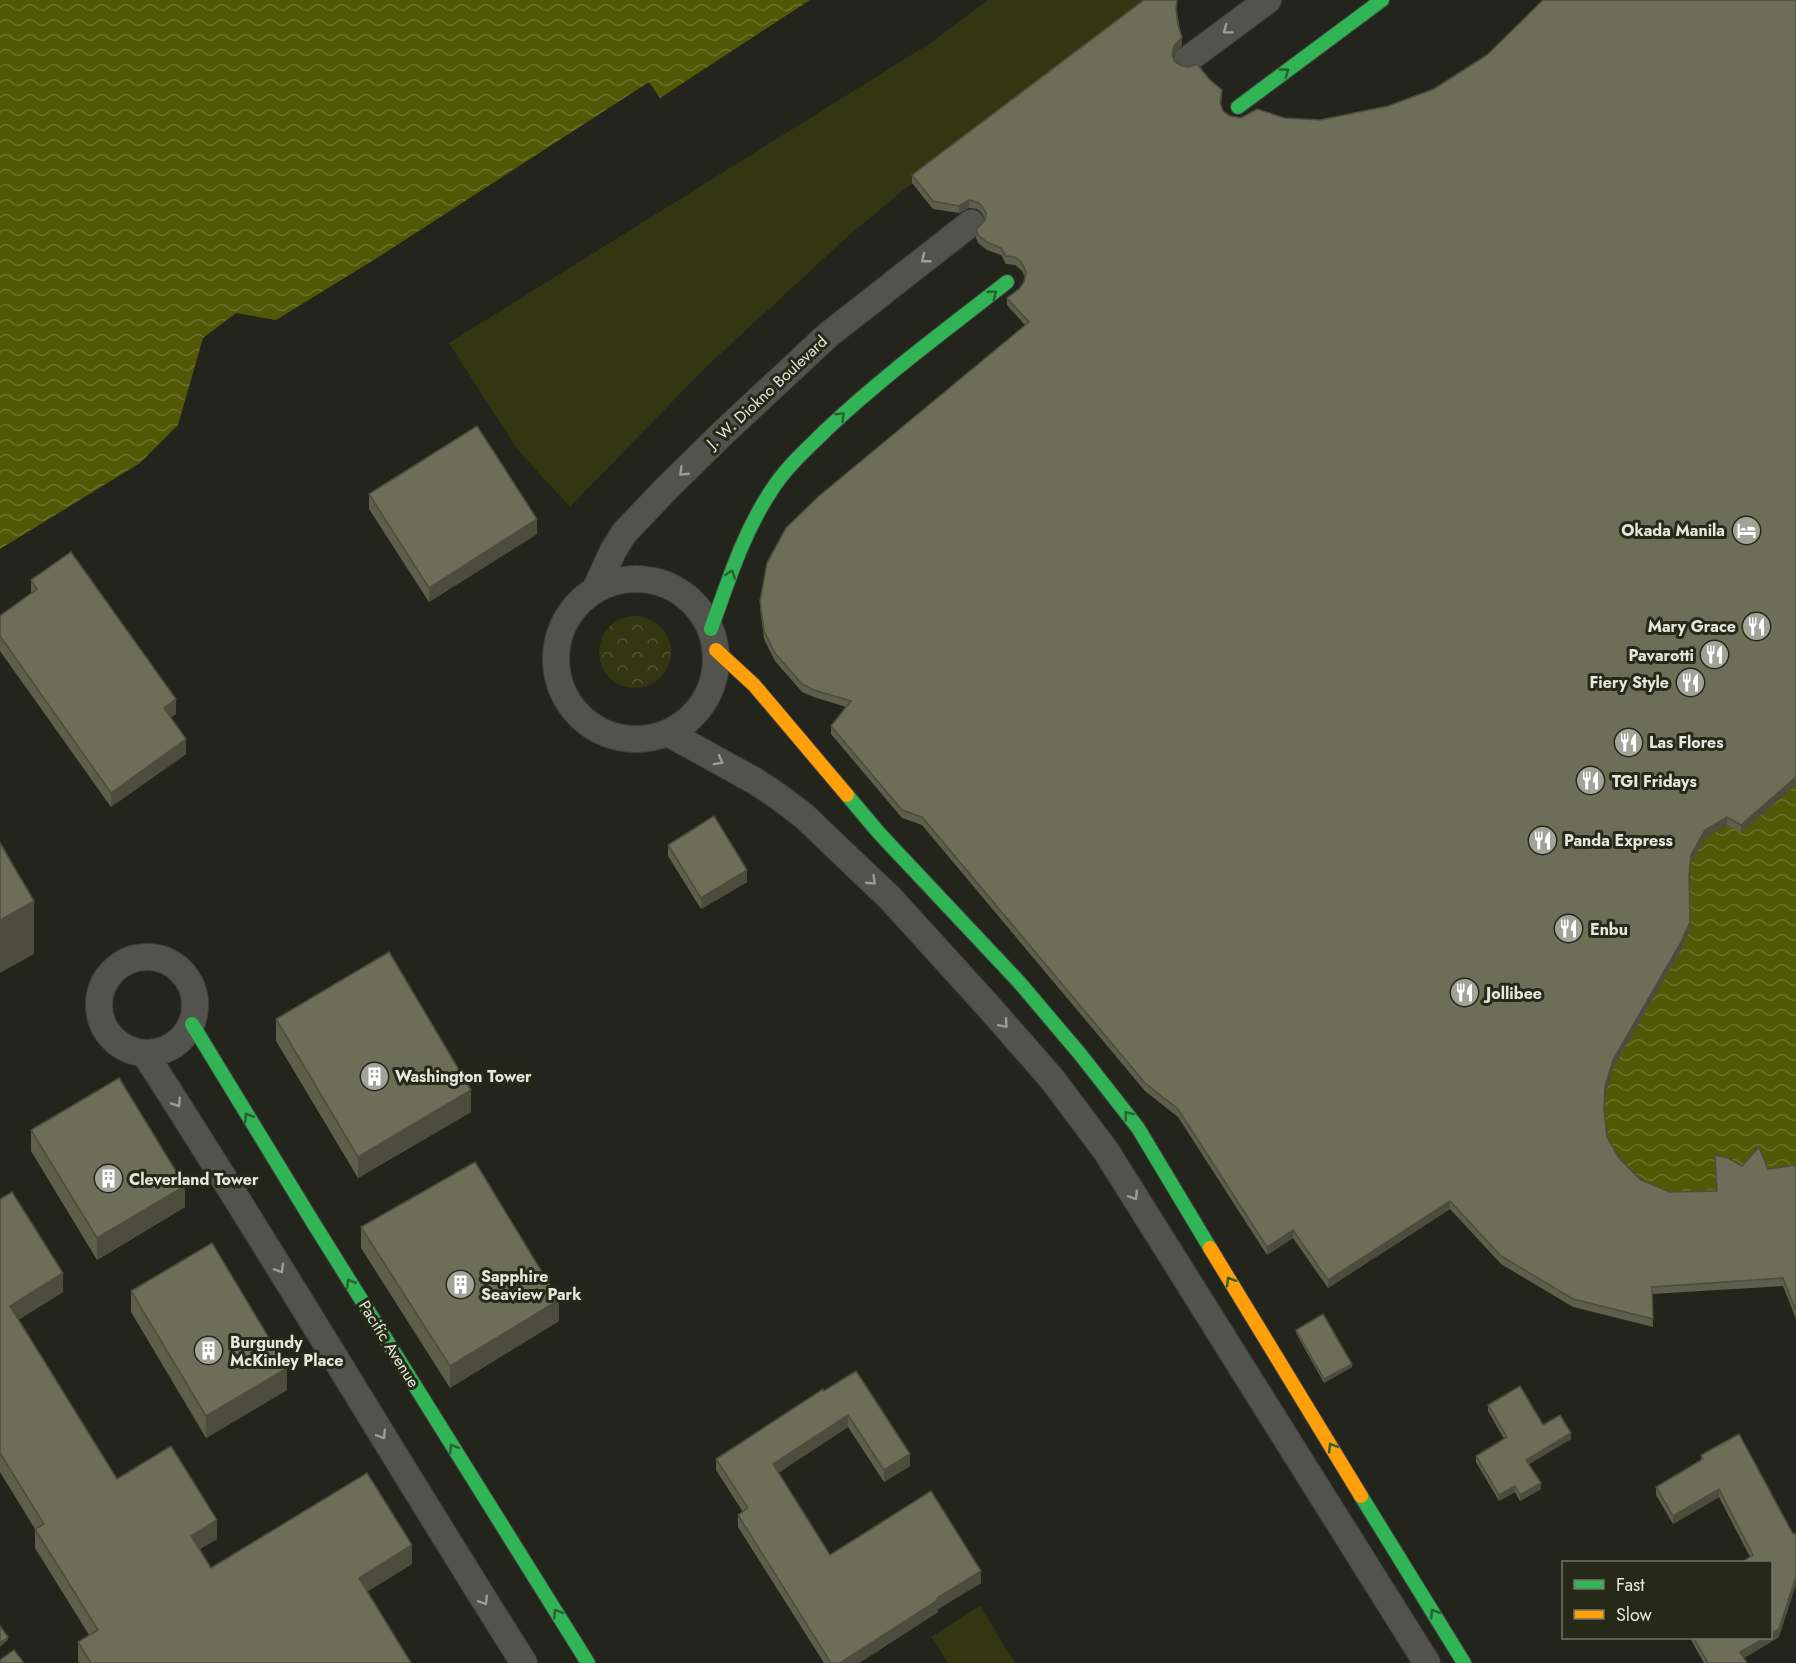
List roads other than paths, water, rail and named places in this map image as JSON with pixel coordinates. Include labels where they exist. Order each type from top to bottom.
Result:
[{"type":"street","points":[[1187,60],[1268,0]]},
{"type":"street","points":[[1238,107],[1382,0]]},
{"type":"street","name":"J. W. Diokno Boulevard","points":[[595,590],[613,550],[624,533],[716,439],[828,335],[971,223]]},
{"type":"street","points":[[713,639],[732,572],[755,517],[787,470],[862,396],[1007,282]]},
{"type":"street","points":[[639,579],[662,583],[682,593],[703,615],[713,639],[716,670],[711,690],[700,708],[686,723],[668,733],[645,739],[607,734],[590,724],[575,711],[559,680],[556,649],[566,620],[575,607],[595,590],[624,580],[639,579]]},
{"type":"street","points":[[713,639],[879,833],[1019,982],[1138,1128],[1464,1663]]},
{"type":"street","points":[[668,733],[754,781],[804,816],[890,898],[1052,1079],[1106,1151],[1427,1663]]},
{"type":"street","points":[[148,957],[164,960],[188,979],[194,994],[195,1009],[192,1024],[178,1043],[157,1053],[146,1054],[130,1051],[117,1043],[107,1031],[100,1017],[99,1002],[110,974],[121,964],[148,957]]},
{"type":"street","name":"Pacific Avenue","points":[[192,1024],[344,1273],[588,1663]]},
{"type":"street","points":[[146,1054],[524,1663]]},
{"type":"water","points":[[0,0],[810,0],[660,98],[649,82],[377,258],[276,320],[236,313],[203,338],[178,425],[140,463],[0,549]]},
{"type":"water","points":[[1796,785],[1796,1173],[1717,1199],[1670,1200],[1641,1187],[1607,1145],[1604,1118],[1605,1095],[1613,1068],[1690,930],[1691,863],[1705,838]]},
{"type":"place","name":"Okada Manila","points":[[1746,530]]},
{"type":"place","name":"Mary Grace","points":[[1757,626]]},
{"type":"place","name":"Pavarotti","points":[[1715,655]]},
{"type":"place","name":"Fiery Style","points":[[1690,682]]},
{"type":"place","name":"Las Flores","points":[[1628,742]]},
{"type":"place","name":"TGI Fridays","points":[[1591,781]]},
{"type":"place","name":"Panda Express","points":[[1543,840]]},
{"type":"place","name":"Enbu","points":[[1569,929]]},
{"type":"place","name":"Jollibee","points":[[1465,993]]},
{"type":"place","name":"Washington Tower","points":[[374,1076]]},
{"type":"place","name":"Cleverland Tower","points":[[108,1179]]},
{"type":"place","name":"Sapphire Seaview Park","points":[[460,1285]]},
{"type":"place","name":"Burgundy McKinley Place","points":[[209,1351]]}]
